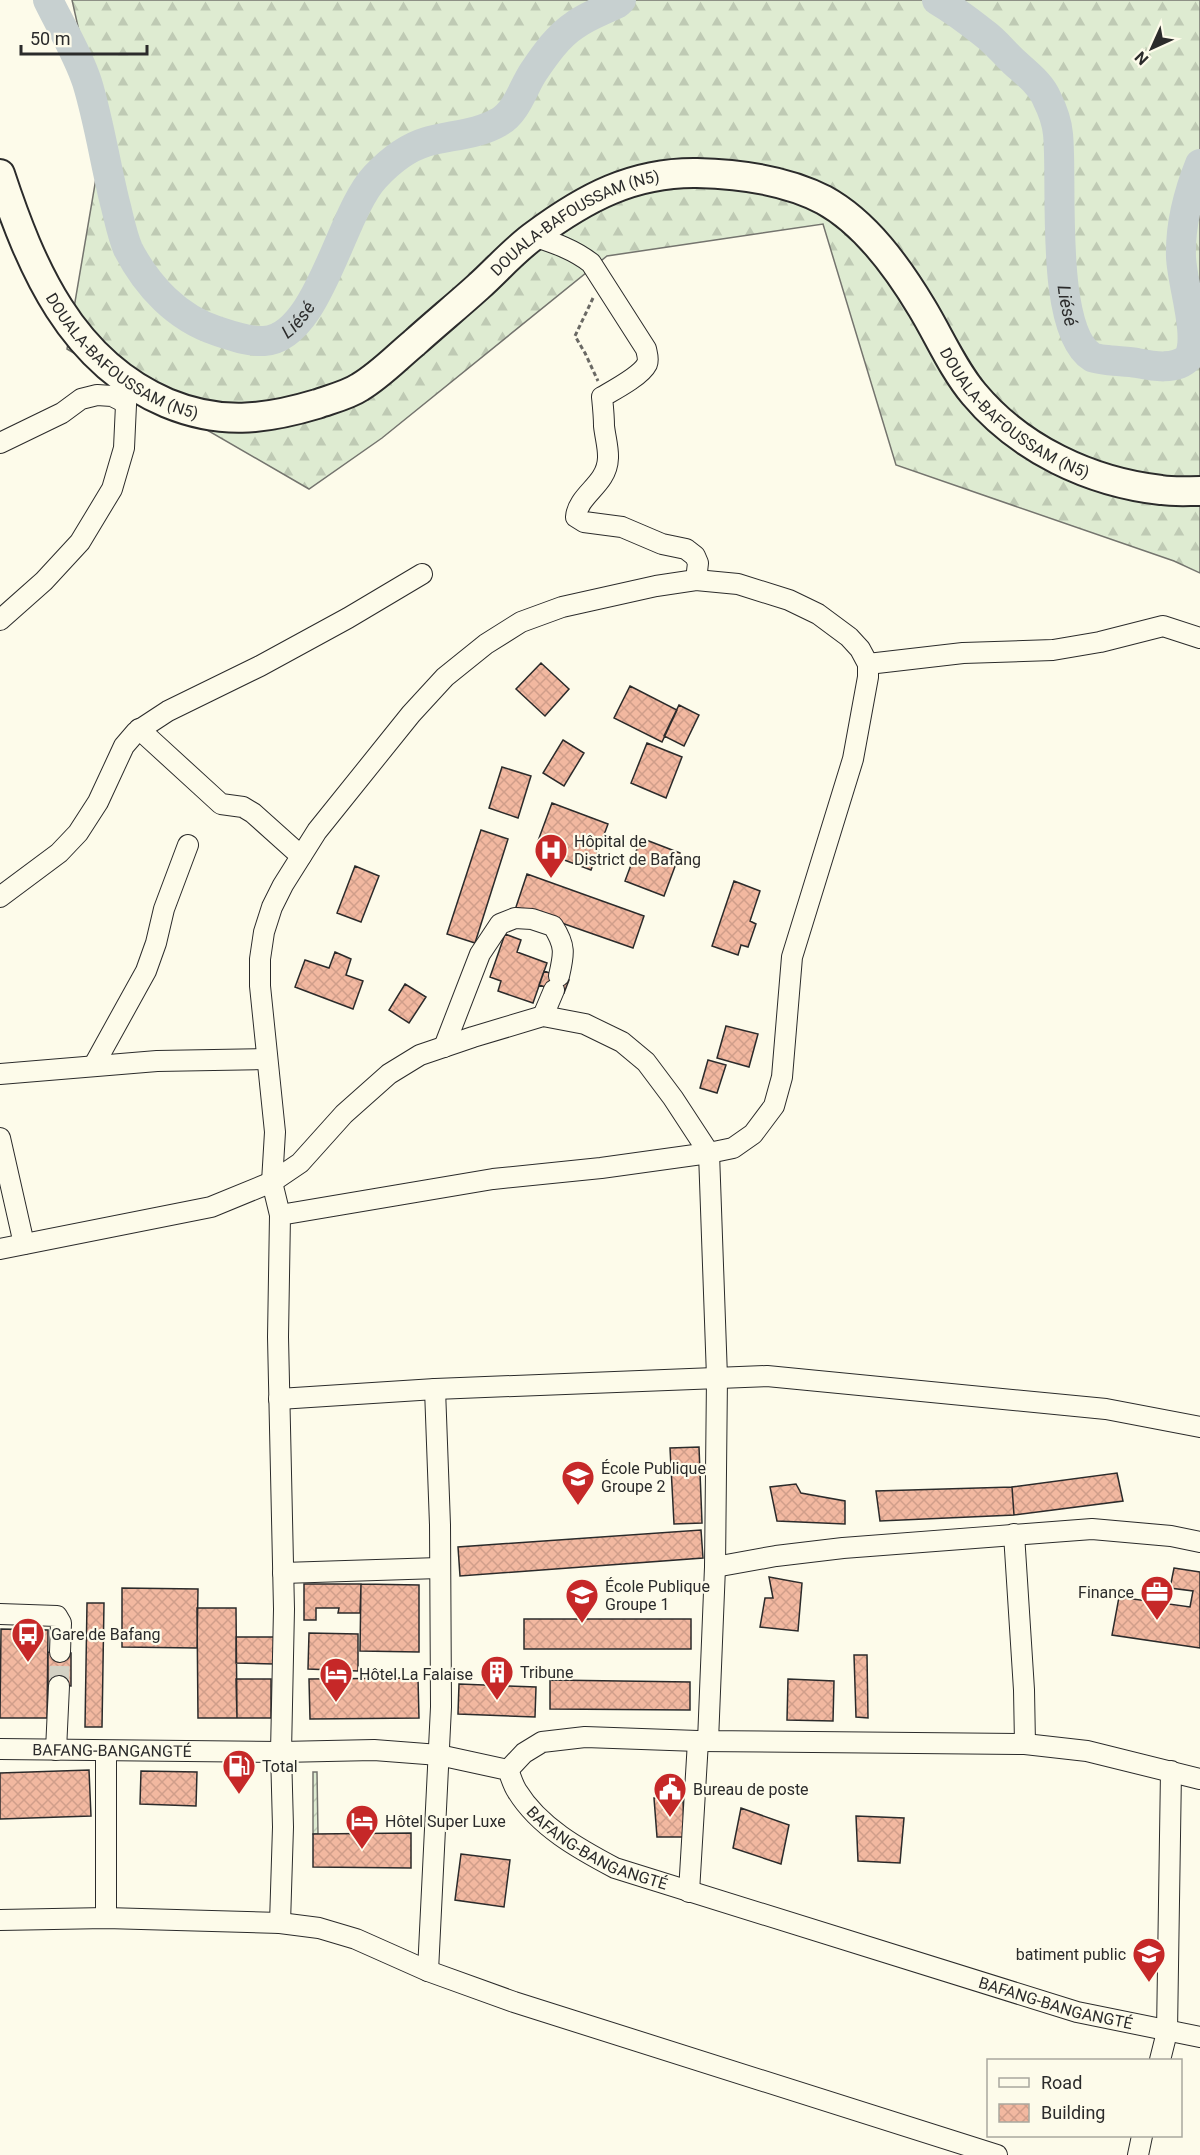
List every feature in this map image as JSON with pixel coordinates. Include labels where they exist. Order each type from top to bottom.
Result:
[{"type":"highway","name":"DOUALA-BAFOUSSAM (N5)","points":[[0,174],[17,225],[42,282],[76,333],[126,393],[147,394],[185,411],[226,419],[259,418],[288,413],[357,389],[378,374],[533,236],[590,199],[631,181],[659,174],[695,173],[757,178],[791,187],[826,201],[862,228],[890,261],[921,305],[971,391],[997,419],[1031,446],[1072,466],[1118,481],[1161,490],[1200,491]]},
{"type":"street","points":[[533,236],[558,244],[581,255],[591,263],[646,349],[648,359],[646,366],[631,379],[602,397],[604,426],[609,450],[608,465],[603,477],[576,511],[576,517],[584,522],[622,527],[662,544],[686,549],[695,556],[698,563],[696,580]]},
{"type":"street","points":[[0,443],[62,413],[81,399],[97,395],[112,396],[126,393],[124,448],[112,489],[80,542],[45,581],[0,620]]},
{"type":"street","points":[[0,897],[59,853],[78,832],[98,802],[124,746],[139,729],[168,711],[260,666],[348,618],[422,574]]},
{"type":"street","points":[[280,1215],[493,1179],[602,1168],[709,1153],[733,1148],[753,1134],[774,1106],[782,1077],[792,957],[853,759],[868,677],[867,664],[860,649],[849,637],[818,614],[762,591],[738,584],[696,580],[656,586],[562,607],[521,622],[486,644],[444,676],[317,831],[272,907],[264,932],[260,959],[260,986],[275,1132],[272,1182],[280,1215],[279,1399],[283,1573],[281,1752],[283,1827],[280,1923]]},
{"type":"street","points":[[867,664],[963,653],[1053,650],[1100,642],[1163,626],[1200,638]]},
{"type":"street","points":[[139,729],[221,804],[243,807],[253,813],[301,856]]},
{"type":"street","points":[[94,1065],[146,971],[156,944],[164,909],[188,845]]},
{"type":"street","points":[[444,1047],[480,954],[500,924],[514,918],[553,926],[562,939],[564,956],[557,983],[543,1016]]},
{"type":"street","points":[[0,1249],[211,1206],[272,1182],[300,1163],[344,1114],[389,1074],[420,1055],[543,1016],[585,1024],[622,1042],[646,1062],[674,1098],[709,1153],[717,1377],[715,1567],[703,1741],[689,1892]]},
{"type":"street","points":[[0,1074],[157,1061],[267,1059]]},
{"type":"street","points":[[0,1138],[24,1244]]},
{"type":"street","points":[[279,1399],[435,1389],[717,1377],[777,1377],[1106,1409],[1200,1427]]},
{"type":"street","points":[[428,1971],[441,1707],[440,1525],[435,1389]]},
{"type":"street","points":[[715,1567],[776,1556],[843,1548],[1092,1528],[1171,1536],[1200,1542]]},
{"type":"street","points":[[1014,1534],[1024,1690],[1025,1744]]},
{"type":"street","points":[[283,1573],[439,1568]]},
{"type":"street","points":[[0,1614],[57,1616],[62,1623],[60,1652]]},
{"type":"street","points":[[56,1750],[59,1686]]},
{"type":"street","points":[[508,1770],[524,1753],[542,1742],[585,1737],[703,1741],[1025,1744],[1087,1751],[1200,1779]]},
{"type":"street","name":"BAFANG-BANGANGTÉ","points":[[0,1749],[281,1752],[374,1750],[439,1755],[508,1770],[516,1791],[540,1820],[582,1850],[615,1868],[1077,2012],[1200,2037]]},
{"type":"street","points":[[106,1751],[106,1918]]},
{"type":"street","points":[[1160,2059],[1167,2032],[1171,1771]]},
{"type":"street","points":[[0,1920],[106,1918],[280,1923],[318,1928],[356,1939],[428,1971],[514,2002],[997,2155]]},
{"type":"street","points":[[1138,2155],[1142,2137]]},
{"type":"path","points":[[601,280],[575,336],[594,372],[602,397]]},
{"type":"green space","points":[[72,0],[1200,0],[1200,573],[1174,561],[896,465],[823,224],[607,256],[382,438],[309,489],[67,349],[103,137]]},
{"type":"green space","points":[[313,1772],[317,1772],[318,1834],[313,1834]]},
{"type":"building","points":[[541,663],[569,689],[545,716],[516,689]]},
{"type":"building","points":[[630,686],[677,710],[662,742],[614,718]]},
{"type":"building","points":[[679,705],[699,715],[684,746],[664,736]]},
{"type":"building","points":[[563,740],[584,753],[564,786],[543,773]]},
{"type":"building","points":[[647,743],[682,757],[666,798],[631,783]]},
{"type":"building","points":[[502,767],[531,776],[518,818],[489,808]]},
{"type":"building","points":[[552,803],[608,824],[591,870],[535,849]]},
{"type":"building","points":[[481,830],[508,839],[475,943],[447,934]]},
{"type":"building","points":[[641,838],[680,853],[664,896],[625,881]]},
{"type":"building","points":[[355,866],[379,876],[361,922],[337,913]]},
{"type":"building","points":[[527,874],[644,916],[633,948],[516,907]]},
{"type":"building","points":[[734,881],[760,891],[750,921],[756,924],[748,947],[741,945],[738,955],[712,946]]},
{"type":"building","points":[[505,934],[521,940],[517,952],[547,963],[533,1003],[498,991],[501,981],[490,977]]},
{"type":"building","points":[[335,952],[351,959],[346,975],[363,981],[353,1009],[295,987],[305,960],[329,968]]},
{"type":"building","points":[[544,971],[569,980],[564,993],[539,985]]},
{"type":"building","points":[[405,984],[426,997],[409,1023],[389,1010]]},
{"type":"building","points":[[726,1026],[758,1034],[749,1067],[717,1058]]},
{"type":"building","points":[[708,1060],[726,1065],[717,1093],[700,1088]]},
{"type":"building","points":[[699,1447],[702,1523],[674,1524],[670,1448]]},
{"type":"building","points":[[1117,1473],[1123,1501],[1014,1515],[1012,1487]]},
{"type":"building","points":[[796,1484],[801,1493],[845,1501],[845,1524],[777,1521],[770,1487]]},
{"type":"building","points":[[1012,1487],[1014,1515],[880,1521],[876,1491]]},
{"type":"building","points":[[701,1530],[703,1558],[460,1576],[458,1547]]},
{"type":"building","name":"Finance","points":[[1174,1568],[1200,1572],[1200,1648],[1112,1635],[1119,1597],[1190,1607],[1193,1591],[1170,1588]]},
{"type":"building","points":[[769,1577],[802,1583],[798,1631],[760,1627],[765,1598],[773,1598]]},
{"type":"building","points":[[304,1584],[361,1584],[360,1613],[338,1613],[339,1608],[316,1608],[316,1620],[304,1620]]},
{"type":"building","points":[[361,1584],[419,1585],[419,1652],[360,1651]]},
{"type":"building","points":[[122,1588],[198,1589],[197,1648],[122,1647]]},
{"type":"building","points":[[87,1603],[104,1603],[102,1727],[85,1727]]},
{"type":"building","points":[[197,1608],[236,1608],[237,1718],[198,1718]]},
{"type":"building","points":[[524,1619],[691,1619],[691,1649],[524,1649]]},
{"type":"building","points":[[1,1629],[48,1630],[47,1718],[0,1718]]},
{"type":"building","points":[[309,1633],[358,1634],[358,1671],[308,1669]]},
{"type":"building","points":[[236,1637],[274,1637],[274,1664],[236,1663]]},
{"type":"building","points":[[48,1652],[71,1653],[71,1686],[48,1685]]},
{"type":"building","points":[[854,1655],[867,1655],[868,1718],[856,1717]]},
{"type":"building","points":[[418,1678],[419,1718],[310,1719],[309,1679]]},
{"type":"building","points":[[236,1679],[271,1679],[271,1718],[237,1718]]},
{"type":"building","points":[[788,1679],[834,1681],[833,1721],[787,1720]]},
{"type":"building","points":[[550,1680],[690,1682],[690,1710],[550,1709]]},
{"type":"building","name":"Tribune","points":[[459,1684],[536,1687],[535,1717],[458,1714]]},
{"type":"building","points":[[89,1770],[91,1816],[0,1819],[0,1773]]},
{"type":"building","points":[[141,1771],[197,1772],[196,1806],[140,1804]]},
{"type":"building","name":"Bureau de poste","points":[[654,1798],[683,1798],[684,1837],[657,1837]]},
{"type":"building","points":[[741,1808],[789,1825],[781,1864],[733,1848]]},
{"type":"building","points":[[856,1816],[904,1818],[900,1863],[858,1861]]},
{"type":"building","name":"Hôtel Super Luxe","points":[[411,1833],[411,1868],[313,1867],[313,1834]]},
{"type":"building","points":[[461,1854],[510,1860],[504,1907],[455,1900]]},
{"type":"waterway","name":"Liésé","points":[[48,0],[87,82],[122,232],[128,249],[144,276],[165,299],[189,318],[223,333],[258,341],[283,335],[300,319],[314,298],[362,195],[386,166],[398,156],[419,145],[473,132],[505,118],[511,112],[547,52],[563,35],[580,22],[621,0]]},
{"type":"waterway","name":"Liésé","points":[[937,0],[993,40],[1037,84],[1049,103],[1058,134],[1061,253],[1069,317],[1078,341],[1092,357],[1164,366],[1178,364],[1189,357],[1193,336],[1182,268],[1181,245],[1186,209],[1200,164]]},
{"type":"tunnel","points":[[59,1686],[60,1652]]},
{"type":"place","name":"Hôpital de District de Bafang","points":[[551,879]]},
{"type":"place","name":"École Publique Groupe 2","points":[[578,1506]]},
{"type":"place","name":"Finance","points":[[1157,1621]]},
{"type":"place","name":"École Publique Groupe 1","points":[[582,1624]]},
{"type":"place","name":"Gare de Bafang","points":[[28,1663]]},
{"type":"place","name":"Tribune","points":[[497,1701]]},
{"type":"place","name":"Hôtel La Falaise","points":[[336,1703]]},
{"type":"place","name":"Total","points":[[239,1795]]},
{"type":"place","name":"Bureau de poste","points":[[670,1818]]},
{"type":"place","name":"Hôtel Super Luxe","points":[[362,1850]]},
{"type":"place","name":"batiment public","points":[[1149,1983]]}]
